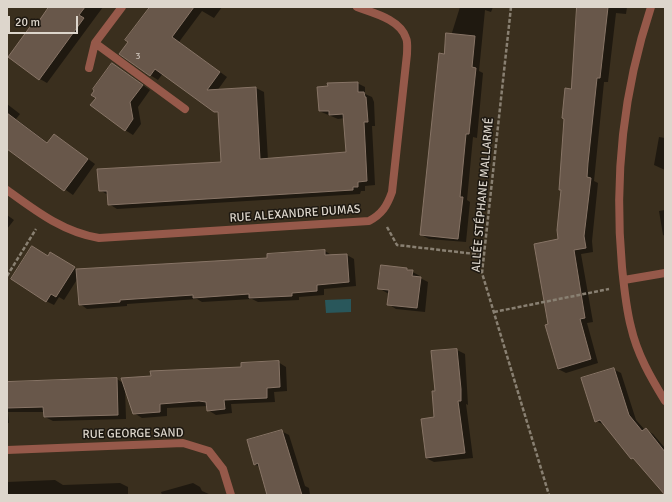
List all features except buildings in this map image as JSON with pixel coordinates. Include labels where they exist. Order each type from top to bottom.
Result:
[{"type":"street","points":[[88,68],[95,43],[122,7]]},
{"type":"street","points":[[356,7],[383,17],[398,25],[406,38],[407,54],[392,192],[388,204],[380,215]]},
{"type":"street","points":[[651,7],[633,72],[618,178],[618,225],[631,328],[646,369],[665,401]]},
{"type":"street","points":[[95,43],[185,109]]},
{"type":"street","name":"RUE ALEXANDRE DUMAS","points":[[7,190],[44,217],[63,228],[82,235],[99,238],[356,223],[369,221],[380,215]]},
{"type":"street","points":[[624,280],[665,273]]},
{"type":"street","name":"RUE GEORGE SAND","points":[[7,450],[183,443],[209,451],[223,469],[231,495]]},
{"type":"path","name":"ALLÉE STÉPHANE MALLARMÉ","points":[[511,7],[482,273],[549,495]]},
{"type":"path","points":[[380,215],[397,245],[484,255]]},
{"type":"path","points":[[7,276],[44,217]]},
{"type":"path","points":[[494,312],[608,290],[624,280]]},
{"type":"water","points":[[351,299],[351,312],[326,313],[325,300]]}]
